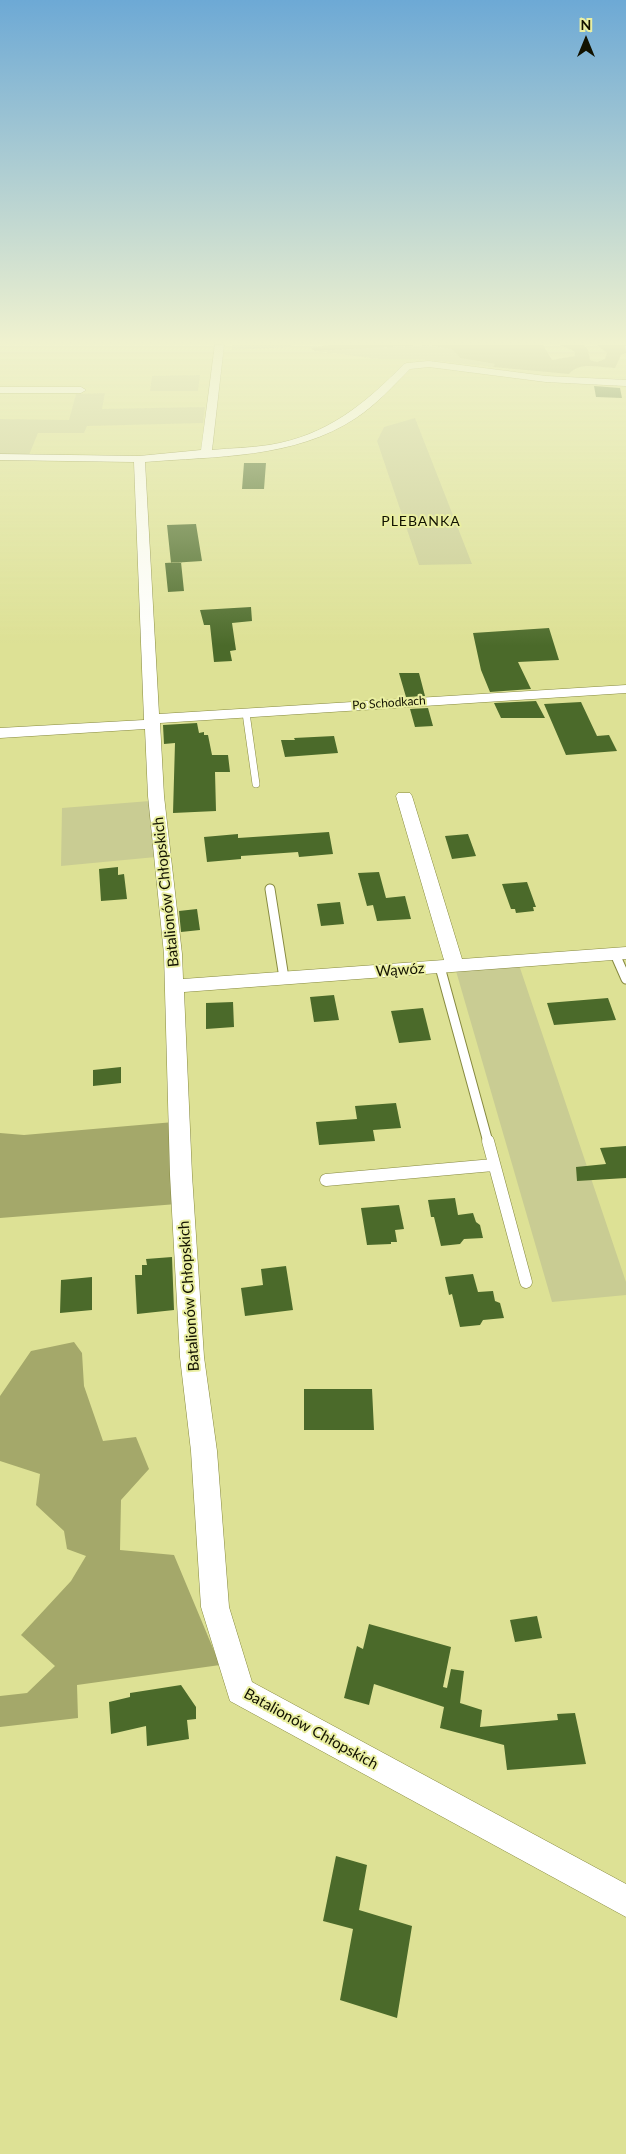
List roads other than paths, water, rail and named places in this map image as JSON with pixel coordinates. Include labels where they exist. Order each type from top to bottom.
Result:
[{"type":"street","points":[[206,454],[207,446]]},
{"type":"street","points":[[0,457],[139,459],[270,448],[280,446]]},
{"type":"street","name":"Batalionów Chłopskich","points":[[139,459],[156,796],[174,954],[181,1165],[192,1357],[204,1451],[216,1607],[240,1690],[626,1901]]},
{"type":"street","name":"Po Schodkach","points":[[0,733],[246,713],[626,689]]},
{"type":"street","points":[[404,796],[448,967]]},
{"type":"street","name":"Wąwóz","points":[[174,986],[620,953]]},
{"type":"lane","points":[[246,713],[256,784]]},
{"type":"lane","points":[[270,889],[284,978]]},
{"type":"lane","points":[[620,953],[626,979]]},
{"type":"lane","points":[[448,967],[493,1166],[526,1282]]},
{"type":"lane","points":[[326,1180],[493,1166]]},
{"type":"district","name":"PLEBANKA","points":[[421,521]]}]
